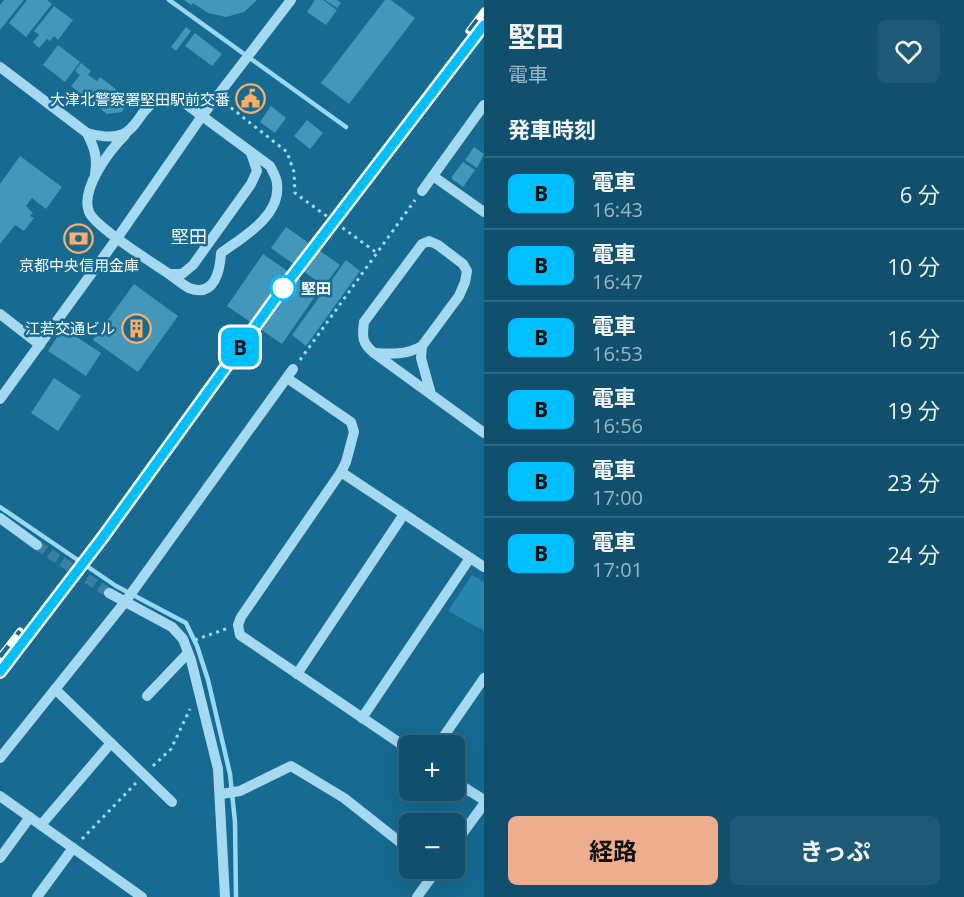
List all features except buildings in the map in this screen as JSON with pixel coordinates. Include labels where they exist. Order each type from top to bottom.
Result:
[{"type":"street","points":[[0,399],[202,116],[291,0]]},
{"type":"street","points":[[0,67],[87,133],[103,138],[115,138],[128,133]]},
{"type":"street","points":[[94,179],[110,150],[128,133],[151,105],[165,98],[179,99],[270,166],[278,183],[277,199],[267,215],[253,229],[221,252]]},
{"type":"street","points":[[422,191],[484,105]]},
{"type":"street","points":[[87,133],[94,147],[97,164],[88,198],[88,211],[98,225],[190,288],[201,290],[213,284],[220,271],[221,252]]},
{"type":"street","points":[[170,274],[182,274],[193,265],[251,184],[256,171],[251,153]]},
{"type":"street","points":[[433,176],[484,212]]},
{"type":"street","points":[[374,353],[396,354],[414,351],[422,346],[459,296],[467,271],[463,264],[438,244],[429,241],[422,244],[364,322],[362,337],[365,346],[374,353],[484,433]]},
{"type":"street","points":[[208,244],[221,252]]},
{"type":"street","points":[[0,314],[40,345]]},
{"type":"street","points":[[422,346],[421,358],[431,394]]},
{"type":"street","points":[[0,758],[126,600],[290,373],[351,422],[354,432],[346,462],[340,472],[241,617],[238,625],[240,635],[399,743]]},
{"type":"street","points":[[340,472],[484,567]]},
{"type":"street","points":[[297,674],[404,514]]},
{"type":"street","points":[[0,518],[36,545]]},
{"type":"street","points":[[362,718],[470,558]]},
{"type":"street","points":[[109,593],[126,600],[172,627],[183,639],[218,769],[225,897]]},
{"type":"street","points":[[147,696],[188,653]]},
{"type":"street","points":[[444,735],[484,678]]},
{"type":"street","points":[[55,689],[172,802]]},
{"type":"street","points":[[41,825],[111,743]]},
{"type":"street","points":[[221,794],[240,791],[291,766],[344,798],[399,841]]},
{"type":"street","points":[[465,788],[484,802],[465,829]]},
{"type":"street","points":[[0,796],[142,897]]},
{"type":"street","points":[[0,858],[30,817]]},
{"type":"street","points":[[37,897],[73,848]]},
{"type":"street","points":[[417,897],[429,879]]},
{"type":"path","points":[[217,96],[287,152],[294,172],[295,193],[377,253]]},
{"type":"path","points":[[290,373],[422,191]]},
{"type":"path","points":[[200,638],[238,625]]},
{"type":"shaded area","points":[[472,575],[484,582],[484,631],[448,611]]},
{"type":"waterway","points":[[169,0],[346,127]]},
{"type":"waterway","points":[[0,507],[116,586],[186,623],[197,646],[208,680],[230,774],[235,822],[236,897]]},
{"type":"tunnel","points":[[37,545],[109,593]]},
{"type":"railway","points":[[469,31],[484,11]]},
{"type":"railway","points":[[0,672],[103,537],[283,288],[484,25]]},
{"type":"railway","points":[[0,657],[20,631]]},
{"type":"train","name":"B","points":[[0,672],[103,537],[283,288],[484,25]]},
{"type":"place","name":"大津北警察署堅田駅前交番","points":[[251,99]]},
{"type":"place","name":"京都中央信用金庫","points":[[79,238]]},
{"type":"place","name":"堅田","points":[[283,288]]},
{"type":"place","name":"江若交通ビル","points":[[136,328]]},
{"type":"district","name":"堅田","points":[[189,236]]}]
